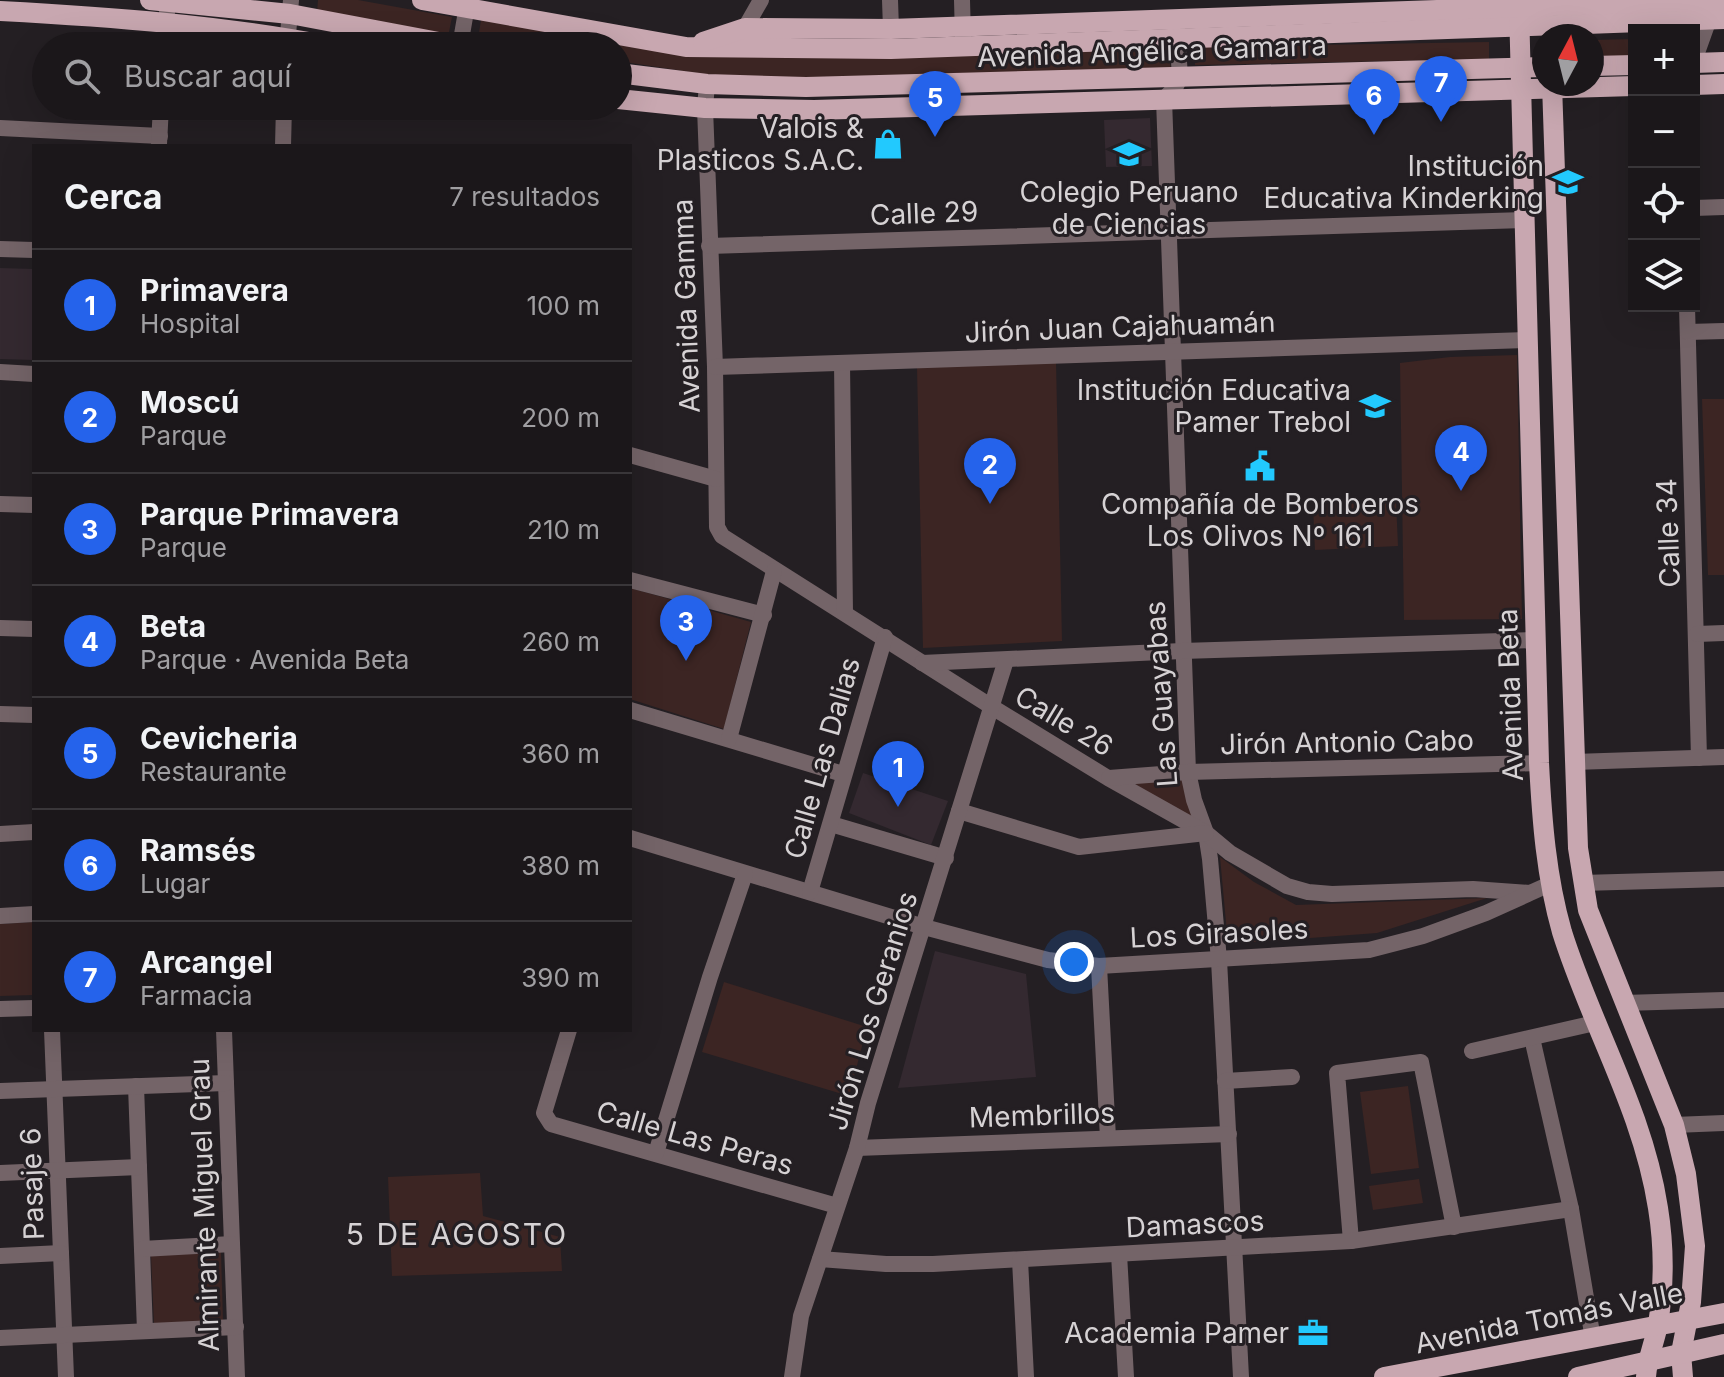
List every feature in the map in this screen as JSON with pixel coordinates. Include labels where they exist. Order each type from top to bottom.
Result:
[{"type":"main road","name":"Avenida Angélica Gamarra","points":[[422,0],[468,4],[610,32]]},
{"type":"main road","name":"Avenida Angélica Gamarra","points":[[686,47],[745,28],[891,29],[963,36],[1177,29],[1308,17],[1520,18],[1550,23],[1592,15],[1713,13],[1724,0]]},
{"type":"main road","points":[[159,1],[290,7],[399,32]]},
{"type":"main road","points":[[7,7],[167,22],[227,32]]},
{"type":"main road","name":"Avenida Beta","points":[[1520,18],[1543,837],[1550,884],[1563,932],[1595,1023],[1636,1118],[1658,1208],[1662,1271],[1658,1326],[1647,1369]]},
{"type":"main road","name":"Avenida Angélica Gamarra","points":[[632,36],[686,47],[891,49],[963,36]]},
{"type":"main road","points":[[1700,62],[1724,62]]},
{"type":"main road","points":[[1604,66],[1628,65]]},
{"type":"main road","name":"Avenida Angélica Gamarra","points":[[632,75],[707,84],[892,86],[1532,68]]},
{"type":"main road","points":[[1700,85],[1724,84]]},
{"type":"main road","name":"Avenida Angélica Gamarra","points":[[1604,86],[1628,86]]},
{"type":"main road","name":"Avenida Angélica Gamarra","points":[[632,100],[757,110],[1532,89]]},
{"type":"main road","points":[[1552,96],[1575,817],[1588,910],[1674,1125],[1692,1209],[1694,1278],[1681,1353],[1683,1377]]},
{"type":"main road","points":[[1523,161],[1554,159]]},
{"type":"main road","points":[[1531,480],[1565,478]]},
{"type":"main road","name":"Avenida Tomás Valle","points":[[1384,1377],[1724,1313]]},
{"type":"main road","points":[[1578,1377],[1647,1369],[1681,1353],[1724,1344]]},
{"type":"street","points":[[745,28],[761,0]]},
{"type":"street","points":[[890,0],[891,29]]},
{"type":"street","points":[[962,0],[963,36]]},
{"type":"street","points":[[159,1],[167,22],[166,32]]},
{"type":"street","points":[[463,32],[468,4]]},
{"type":"street","points":[[288,32],[290,7]]},
{"type":"street","points":[[1700,47],[1713,13]]},
{"type":"street","points":[[1164,99],[1180,78],[1177,29]]},
{"type":"street","name":"Avenida Gamma","points":[[707,84],[705,108],[715,367],[717,527]]},
{"type":"street","name":"Las Guayabas","points":[[1164,99],[1188,772],[1206,833],[1219,960],[1241,1377]]},
{"type":"street","points":[[0,128],[159,141],[160,120]]},
{"type":"street","points":[[283,144],[284,120]]},
{"type":"street","points":[[1700,208],[1724,207]]},
{"type":"street","name":"Calle 29","points":[[709,246],[1524,220]]},
{"type":"street","points":[[0,249],[32,250]]},
{"type":"street","name":"Calle 34","points":[[1687,312],[1699,758]]},
{"type":"street","points":[[1688,332],[1724,331]]},
{"type":"street","name":"Jirón Juan Cajahuamán","points":[[715,367],[1527,340]]},
{"type":"street","points":[[842,363],[845,613]]},
{"type":"street","points":[[0,372],[32,374]]},
{"type":"street","points":[[632,456],[716,479]]},
{"type":"street","points":[[0,504],[32,505]]},
{"type":"street","name":"Calle 26","points":[[717,527],[722,536],[774,571],[1108,778],[1206,833],[1230,853],[1287,886],[1308,892],[1473,889],[1530,893],[1550,884]]},
{"type":"street","points":[[729,739],[774,571]]},
{"type":"street","points":[[632,581],[764,615]]},
{"type":"street","points":[[0,628],[32,629]]},
{"type":"street","points":[[1697,634],[1724,633]]},
{"type":"street","name":"Calle Las Dalias","points":[[810,892],[885,637]]},
{"type":"street","points":[[922,663],[1536,640]]},
{"type":"street","name":"Jirón Los Geranios","points":[[792,1377],[801,1316],[857,1148],[1006,660]]},
{"type":"street","points":[[632,711],[843,774]]},
{"type":"street","points":[[0,714],[32,715]]},
{"type":"street","points":[[1574,762],[1724,757]]},
{"type":"street","name":"Jirón Antonio Cabo","points":[[1108,778],[1188,772],[1539,763]]},
{"type":"street","points":[[959,811],[1079,847],[1206,833]]},
{"type":"street","points":[[831,824],[946,858]]},
{"type":"street","points":[[0,834],[32,832]]},
{"type":"street","name":"Los Girasoles","points":[[632,839],[924,927],[1048,960],[1099,966],[1358,951],[1395,944],[1486,913],[1530,893]]},
{"type":"street","points":[[656,1153],[705,991],[745,874]]},
{"type":"street","points":[[1582,883],[1724,879]]},
{"type":"street","points":[[0,916],[32,914]]},
{"type":"street","points":[[1099,966],[1108,1138]]},
{"type":"street","points":[[1624,1003],[1724,1000]]},
{"type":"street","points":[[0,1009],[32,1008]]},
{"type":"street","points":[[1472,1051],[1595,1023]]},
{"type":"street","name":"Pasaje 6","points":[[52,1032],[66,1377]]},
{"type":"street","name":"Almirante Miguel Grau","points":[[224,1032],[237,1377]]},
{"type":"street","name":"Calle Las Peras","points":[[568,1032],[544,1113],[551,1124],[837,1206]]},
{"type":"street","points":[[1532,1038],[1571,1209],[1593,1339]]},
{"type":"street","points":[[1351,1241],[1337,1073],[1421,1062],[1454,1227]]},
{"type":"street","points":[[1225,1081],[1292,1077]]},
{"type":"street","points":[[0,1091],[226,1083]]},
{"type":"street","points":[[136,1086],[145,1331]]},
{"type":"street","points":[[1674,1125],[1724,1123]]},
{"type":"street","name":"Membrillos","points":[[857,1148],[1229,1134]]},
{"type":"street","points":[[0,1173],[139,1167]]},
{"type":"street","name":"Damascos","points":[[820,1259],[886,1264],[1020,1260],[1351,1241],[1571,1209]]},
{"type":"street","points":[[142,1249],[232,1244]]},
{"type":"street","points":[[0,1256],[61,1253]]},
{"type":"street","points":[[1119,1254],[1126,1377]]},
{"type":"street","points":[[1020,1260],[1026,1377]]},
{"type":"street","points":[[0,1338],[236,1327]]},
{"type":"shaded area","points":[[318,0],[358,0],[452,17],[449,32],[421,32],[317,13]]},
{"type":"shaded area","points":[[481,20],[554,32],[479,32]]},
{"type":"shaded area","points":[[1628,39],[1628,59],[1604,60],[1604,40]]},
{"type":"shaded area","points":[[1489,42],[1489,59],[1195,65],[1195,47]]},
{"type":"shaded area","points":[[632,45],[675,52],[1168,46],[1171,70],[821,82],[703,74],[632,63]]},
{"type":"shaded area","name":"Colegio Peruano de Ciencias","points":[[1150,118],[1152,166],[1106,167],[1104,120]]},
{"type":"shaded area","points":[[0,268],[32,269],[32,360],[0,359]]},
{"type":"shaded area","points":[[1517,355],[1522,619],[1404,620],[1400,363],[1450,357]]},
{"type":"shaded area","points":[[1056,362],[1062,641],[923,648],[917,367]]},
{"type":"shaded area","points":[[1702,399],[1724,399],[1724,575],[1708,575]]},
{"type":"shaded area","points":[[1396,501],[1398,546],[1315,550],[1313,505]]},
{"type":"shaded area","points":[[632,589],[751,622],[724,729],[632,700]]},
{"type":"shaded area","points":[[863,773],[948,801],[931,845],[849,813]]},
{"type":"shaded area","points":[[1185,780],[1194,823],[1132,782]]},
{"type":"shaded area","points":[[1220,857],[1254,882],[1296,905],[1487,898],[1377,933],[1228,944]]},
{"type":"shaded area","points":[[32,922],[32,995],[0,996],[0,924]]},
{"type":"shaded area","points":[[935,951],[1026,974],[1036,1077],[898,1088]]},
{"type":"shaded area","points":[[724,982],[867,1027],[849,1096],[702,1052]]},
{"type":"shaded area","points":[[1408,1086],[1419,1168],[1371,1174],[1360,1092]]},
{"type":"shaded area","points":[[480,1173],[483,1216],[560,1237],[562,1271],[392,1276],[388,1177]]},
{"type":"shaded area","points":[[1419,1179],[1423,1203],[1373,1210],[1369,1186]]},
{"type":"shaded area","points":[[221,1252],[223,1321],[154,1325],[151,1255]]},
{"type":"place","name":"Arcangel","points":[[1441,122]]},
{"type":"place","name":"Ramsés","points":[[1374,135]]},
{"type":"place","name":"Cevicheria","points":[[935,137]]},
{"type":"place","name":"Valois & Plasticos S.A.C.","points":[[888,144]]},
{"type":"place","name":"Colegio Peruano de Ciencias","points":[[1129,154]]},
{"type":"place","name":"Institución Educativa Kinderking","points":[[1568,182]]},
{"type":"place","name":"Institución Educativa Pamer Trebol","points":[[1375,406]]},
{"type":"place","name":"Compañía de Bomberos Los Olivos Nº 161","points":[[1260,466]]},
{"type":"place","name":"Beta","points":[[1461,491]]},
{"type":"place","name":"Moscú","points":[[990,504]]},
{"type":"place","name":"Parque Primavera","points":[[686,661]]},
{"type":"place","name":"Primavera","points":[[898,807]]},
{"type":"place","name":"Academia Pamer","points":[[1313,1333]]},
{"type":"district","name":"5 DE AGOSTO","points":[[457,1235]]}]
